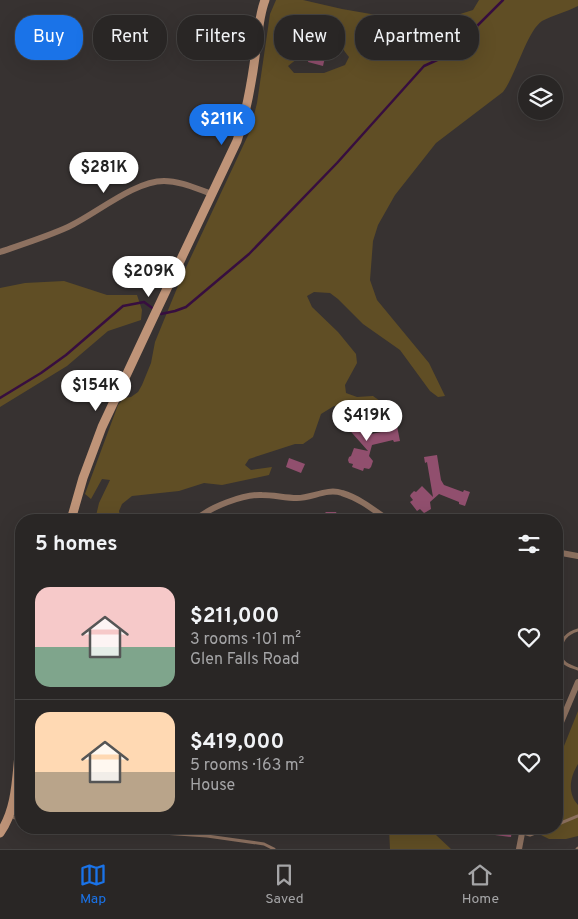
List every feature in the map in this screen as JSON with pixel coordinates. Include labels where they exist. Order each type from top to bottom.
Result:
[{"type":"street","points":[[73,514],[90,458],[102,427],[237,141],[250,93],[260,19],[265,0]]},
{"type":"street","points":[[0,252],[69,226],[142,185],[164,181],[176,182],[212,194]]},
{"type":"street","points":[[203,514],[217,506],[248,497],[260,495],[296,498],[332,492],[342,493],[360,501],[379,514]]},
{"type":"street","points":[[563,553],[578,556]]},
{"type":"street","points":[[563,717],[578,682]]},
{"type":"street","points":[[0,833],[9,816],[15,782]]},
{"type":"street","points":[[519,849],[522,834]]},
{"type":"lane","points":[[563,640],[570,633],[578,630]]},
{"type":"lane","points":[[563,661],[578,670]]},
{"type":"lane","points":[[9,816],[15,818]]},
{"type":"lane","points":[[563,821],[578,816]]},
{"type":"lane","points":[[177,834],[264,844],[274,849]]},
{"type":"shaded area","points":[[276,0],[303,0],[376,15],[355,15],[355,60],[479,60],[479,15],[457,15],[473,10],[479,0],[578,0],[578,6],[546,19],[537,26],[526,43],[503,92],[436,143],[395,195],[378,225],[373,241],[370,280],[377,300],[429,363],[445,396],[438,397],[430,391],[400,350],[363,324],[338,299],[330,293],[314,292],[307,296],[312,307],[338,332],[356,354],[357,363],[345,385],[346,393],[357,397],[373,396],[380,401],[376,407],[334,406],[321,414],[313,437],[303,444],[295,444],[249,459],[245,465],[251,470],[272,467],[269,475],[222,485],[204,483],[179,491],[132,496],[122,504],[120,514],[96,514],[99,503],[110,480],[102,479],[91,499],[85,494],[118,405],[124,398],[131,397],[138,392],[142,385],[151,363],[155,342],[182,276],[250,131],[257,103],[270,14]]},
{"type":"shaded area","points":[[64,281],[107,295],[137,295],[142,310],[141,320],[108,331],[67,366],[0,407],[0,288],[25,283]]},
{"type":"shaded area","points":[[578,711],[578,764],[573,774],[571,790],[578,805],[578,836],[566,839],[549,839],[539,834],[563,834],[563,748]]},
{"type":"shaded area","points":[[389,834],[436,834],[451,849],[390,849]]},
{"type":"building","points":[[308,60],[324,60],[323,66],[308,62]]},
{"type":"building","points":[[349,414],[366,433],[371,434],[391,430],[391,427],[397,426],[400,441],[394,442],[393,440],[372,445],[369,456],[373,461],[371,467],[369,469],[364,468],[363,471],[352,467],[353,464],[349,463],[348,460],[354,448],[368,451],[345,425],[343,427],[339,423]]},
{"type":"building","points":[[437,455],[441,480],[444,485],[463,492],[464,490],[470,492],[465,506],[439,494],[430,502],[431,509],[424,513],[420,509],[417,511],[410,502],[413,500],[410,496],[422,486],[433,497],[427,462],[425,463],[424,457]]},
{"type":"building","points":[[289,458],[305,464],[301,473],[286,467]]},
{"type":"building","points":[[326,512],[336,512],[337,514],[324,514]]},
{"type":"building","points":[[495,834],[511,834],[511,837]]},
{"type":"waterway","points":[[159,313],[175,311],[186,307],[249,254],[337,163],[424,66],[448,55],[503,0]]},
{"type":"waterway","points":[[0,398],[66,355],[123,306],[144,302],[155,310]]}]
